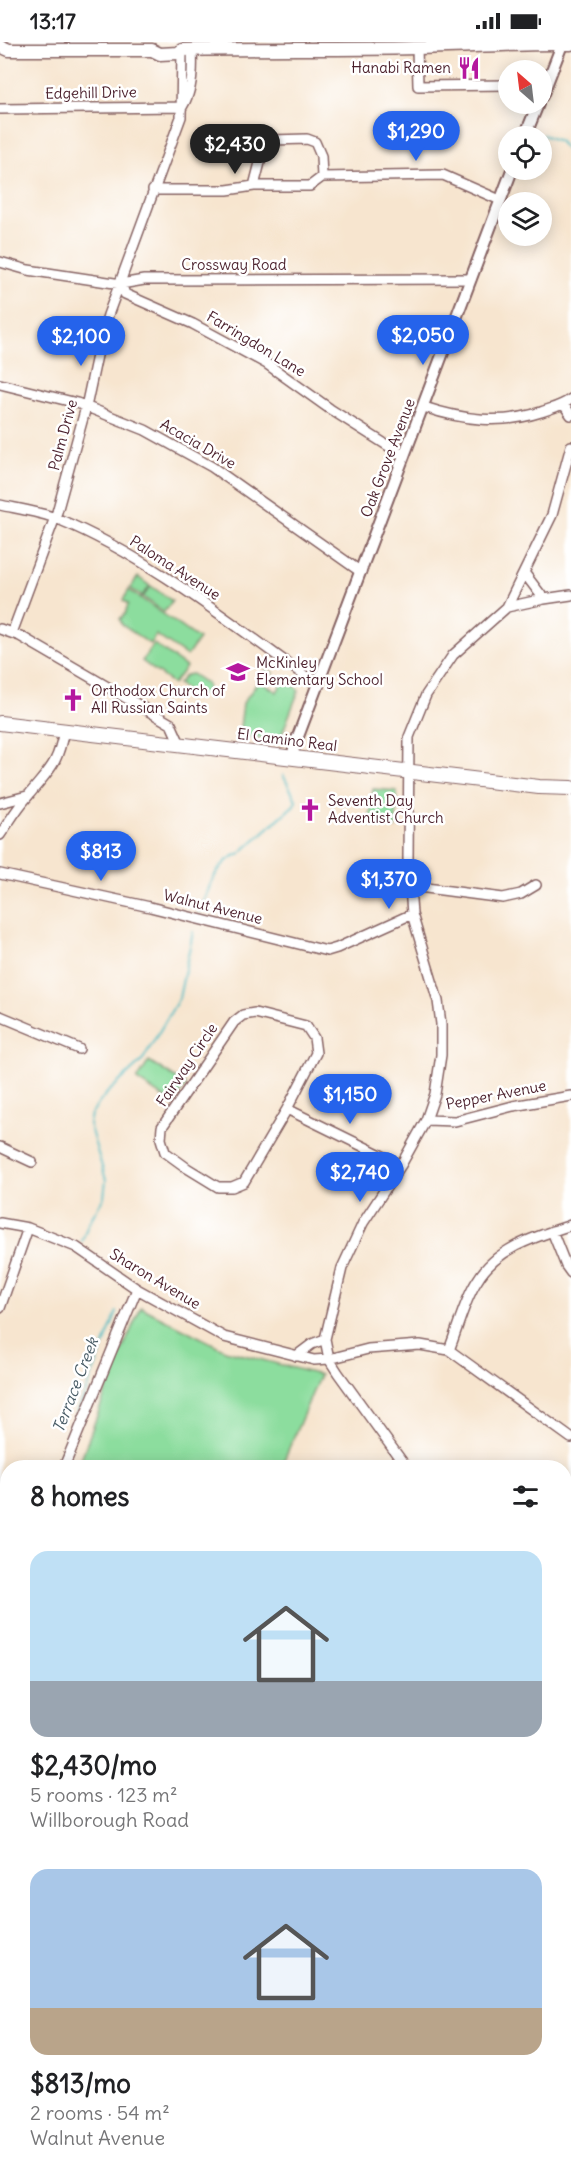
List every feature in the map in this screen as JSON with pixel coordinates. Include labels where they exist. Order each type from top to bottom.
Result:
[{"type":"main road","points":[[3,50],[152,50],[160,45],[177,46],[187,50],[417,48],[565,43]]},
{"type":"main road","name":"El Camino Real","points":[[0,723],[538,787],[571,788]]},
{"type":"street","points":[[552,70],[565,43]]},
{"type":"street","points":[[417,48],[418,86],[498,85]]},
{"type":"street","name":"Palm Drive","points":[[12,633],[55,518],[86,407],[108,315],[187,98],[193,75],[187,50]]},
{"type":"street","name":"Edgehill Drive","points":[[0,110],[182,107]]},
{"type":"street","points":[[254,186],[264,147],[272,140],[307,139],[315,142],[321,156],[322,177]]},
{"type":"street","points":[[153,190],[227,190],[254,186],[310,186],[322,177],[443,175],[498,199]]},
{"type":"street","name":"Oak Grove Avenue","points":[[292,758],[294,747],[319,686],[498,205]]},
{"type":"street","name":"Crossway Road","points":[[0,262],[28,270],[121,284],[144,280],[471,279]]},
{"type":"street","name":"Farringdon Lane","points":[[121,284],[125,294],[193,324],[267,364],[330,409],[404,456]]},
{"type":"street","name":"Acacia Drive","points":[[0,384],[77,403],[145,430],[212,467],[361,572]]},
{"type":"street","points":[[423,407],[449,416],[503,420],[526,417],[567,402],[571,415]]},
{"type":"street","points":[[401,1460],[329,1359],[325,1339],[342,1268],[363,1223],[401,1165],[426,1120],[435,1094],[441,1055],[438,1001],[412,914],[408,859],[409,737],[426,695],[453,655],[507,607],[552,515],[571,447]]},
{"type":"street","name":"Paloma Avenue","points":[[0,505],[55,518],[149,565],[319,686]]},
{"type":"street","points":[[525,574],[544,598]]},
{"type":"street","points":[[507,607],[544,598],[571,595]]},
{"type":"street","points":[[0,629],[20,636],[171,724],[180,744]]},
{"type":"street","points":[[0,835],[27,796],[54,766],[60,754],[64,730]]},
{"type":"street","points":[[0,803],[27,796]]},
{"type":"street","name":"Walnut Avenue","points":[[0,874],[150,907],[327,951],[412,914]]},
{"type":"street","points":[[411,886],[503,898],[522,894],[536,885]]},
{"type":"street","name":"Fairway Circle","points":[[255,1013],[306,1026],[314,1038],[316,1053],[287,1109],[244,1182],[232,1187],[218,1187],[187,1168],[165,1152],[160,1139],[162,1127],[234,1022],[243,1015],[255,1013]]},
{"type":"street","points":[[0,1016],[80,1049]]},
{"type":"street","name":"Pepper Avenue","points":[[426,1120],[455,1122],[513,1106],[571,1096]]},
{"type":"street","points":[[287,1109],[401,1165]]},
{"type":"street","points":[[0,1147],[32,1162]]},
{"type":"street","name":"Sharon Avenue","points":[[0,1223],[28,1228],[76,1247],[137,1289],[224,1337],[314,1360],[329,1359],[368,1349],[420,1345],[449,1350]]},
{"type":"street","points":[[571,1225],[516,1246],[495,1259],[477,1280],[449,1350],[571,1438]]},
{"type":"street","points":[[0,1308],[28,1228]]},
{"type":"street","points":[[552,1231],[571,1273]]},
{"type":"street","points":[[67,1460],[137,1289]]},
{"type":"street","points":[[296,1356],[312,1344],[325,1339]]},
{"type":"green space","points":[[138,577],[150,586],[142,596],[130,588]]},
{"type":"green space","points":[[151,586],[172,601],[164,612],[143,597]]},
{"type":"green space","points":[[129,590],[199,639],[187,656],[156,635],[150,644],[122,625],[120,619],[125,614],[128,604],[123,600]]},
{"type":"green space","points":[[154,644],[186,667],[173,684],[142,661]]},
{"type":"green space","points":[[267,669],[273,673],[264,684],[277,692],[284,678],[299,690],[280,739],[239,736],[243,703]]},
{"type":"green space","points":[[192,674],[207,684],[208,690],[197,698],[178,684],[186,675]]},
{"type":"green space","points":[[373,789],[397,791],[396,828],[369,825]]},
{"type":"green space","points":[[149,1061],[186,1085],[173,1104],[137,1080]]},
{"type":"green space","points":[[141,1307],[225,1350],[320,1375],[284,1460],[81,1460],[117,1362]]},
{"type":"waterway","points":[[552,138],[559,141],[571,155]]},
{"type":"waterway","name":"Terrace Creek","points":[[199,912],[218,870],[224,863],[239,854],[294,805],[296,800],[283,775]]},
{"type":"waterway","name":"Terrace Creek","points":[[82,1241],[88,1224],[104,1197],[106,1180],[89,1124],[91,1114],[105,1095],[142,1061],[179,998],[193,932]]},
{"type":"waterway","name":"Terrace Creek","points":[[59,1460],[117,1312]]},
{"type":"place","name":"Hanabi Ramen","points":[[469,68]]},
{"type":"place","name":"McKinley Elementary School","points":[[238,672]]},
{"type":"place","name":"Orthodox Church of All Russian Saints","points":[[73,700]]},
{"type":"place","name":"Seventh Day Adventist Church","points":[[310,810]]}]
